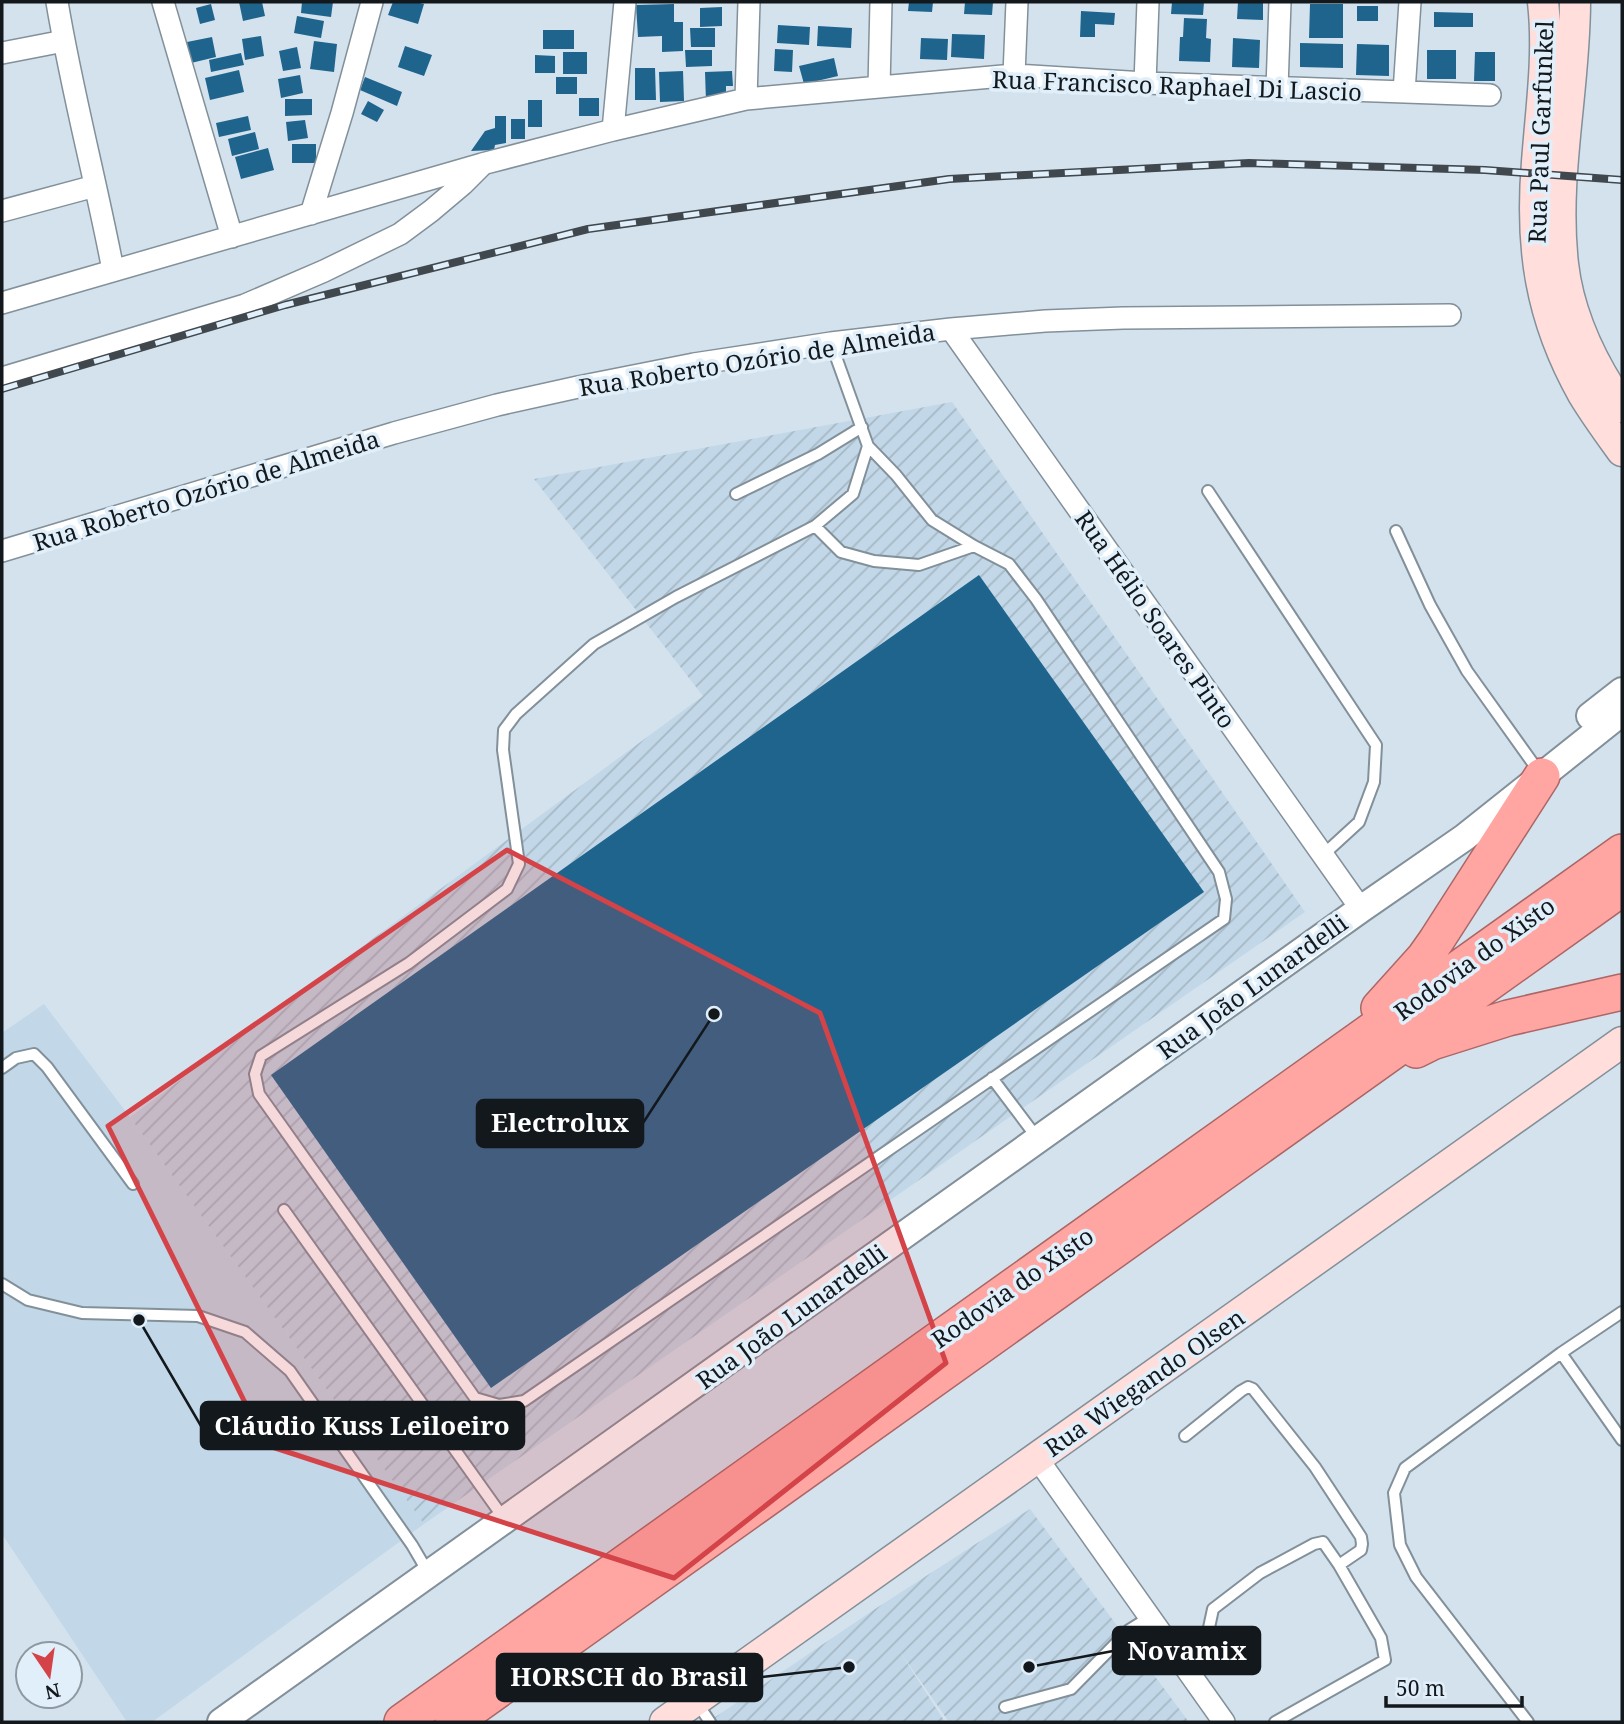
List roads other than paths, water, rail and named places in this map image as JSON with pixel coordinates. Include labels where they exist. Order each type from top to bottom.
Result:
[{"type":"highway","points":[[1343,1069],[1424,958],[1537,769]]},
{"type":"highway","name":"Rodovia do Xisto","points":[[453,1722],[1343,1069],[1622,852]]},
{"type":"highway","name":"Rodovia do Xisto","points":[[402,1722],[1343,1069],[1622,888]]},
{"type":"highway","points":[[1343,1069],[1508,1018],[1622,992]]},
{"type":"main road","name":"Rua Paul Garfunkel","points":[[1543,2],[1546,42],[1534,226],[1536,258],[1557,338],[1571,370],[1583,394],[1622,452]]},
{"type":"main road","name":"Rua Paul Garfunkel","points":[[1576,2],[1562,165],[1564,267],[1569,296],[1589,351],[1622,407]]},
{"type":"main road","name":"Rua Wiegando Olsen","points":[[665,1722],[703,1712],[1037,1458],[1622,1042]]},
{"type":"street","points":[[57,2],[113,270]]},
{"type":"street","points":[[163,2],[232,237]]},
{"type":"street","points":[[311,214],[372,2]]},
{"type":"street","points":[[613,130],[625,2]]},
{"type":"street","points":[[746,99],[749,2]]},
{"type":"street","points":[[879,88],[881,2]]},
{"type":"street","points":[[1014,75],[1017,2]]},
{"type":"street","points":[[1145,83],[1148,2]]},
{"type":"street","points":[[1277,88],[1280,2]]},
{"type":"street","points":[[1404,92],[1410,2]]},
{"type":"street","points":[[2,53],[64,41]]},
{"type":"street","name":"Rua Francisco Raphael Di Lascio","points":[[2,303],[482,164],[746,99],[1014,75],[1145,83],[1490,95]]},
{"type":"street","points":[[2,378],[245,305],[324,271],[400,234],[463,184],[482,164]]},
{"type":"street","points":[[2,211],[95,186]]},
{"type":"street","name":"Rua Roberto Ozório de Almeida","points":[[2,551],[381,437],[497,405],[694,364],[951,329],[1045,321],[1450,316]]},
{"type":"street","name":"Rua Hélio Soares Pinto","points":[[951,329],[1361,909]]},
{"type":"street","name":"Rua João Lunardelli","points":[[221,1722],[1465,836],[1622,691]]},
{"type":"street","name":"Rua João Lunardelli","points":[[1537,769],[1622,712]]},
{"type":"street","points":[[1037,1458],[1224,1722]]},
{"type":"lane","points":[[831,344],[869,446],[932,520],[1009,564],[1036,599],[1219,872],[1226,899],[1224,919],[524,1401],[499,1405],[475,1398],[259,1094],[255,1074],[261,1056],[409,963],[507,889],[519,864],[503,750],[504,730],[516,714],[594,644],[676,597],[815,526],[853,494],[869,446]]},
{"type":"lane","points":[[736,494],[818,454],[862,427]]},
{"type":"lane","points":[[1208,491],[1376,744],[1374,782],[1359,822],[1323,855]]},
{"type":"lane","points":[[815,526],[841,552],[874,561],[919,565],[974,545]]},
{"type":"lane","points":[[1396,531],[1430,605],[1466,671],[1537,769]]},
{"type":"lane","points":[[2,1068],[16,1058],[34,1054],[47,1067],[133,1184]]},
{"type":"lane","points":[[992,1078],[1038,1139]]},
{"type":"lane","points":[[284,1210],[505,1520]]},
{"type":"lane","points":[[2,1284],[28,1300],[82,1312],[198,1316],[245,1332],[290,1371],[412,1545],[429,1574]]},
{"type":"lane","points":[[1528,1722],[1416,1577],[1400,1545],[1394,1493],[1405,1468],[1622,1312]]},
{"type":"lane","points":[[1562,1353],[1622,1440]]},
{"type":"lane","points":[[1185,1436],[1241,1391],[1248,1387],[1253,1389],[1315,1467],[1361,1537],[1361,1550],[1339,1565]]},
{"type":"lane","points":[[1188,1670],[1207,1637],[1213,1609],[1261,1573],[1314,1544],[1323,1542],[1381,1639],[1385,1661],[1275,1722]]},
{"type":"lane","points":[[1005,1707],[1071,1689],[1129,1630],[1150,1617]]},
{"type":"railway","points":[[2,389],[285,305],[588,229],[949,179],[1249,163],[1485,170],[1622,180]]},
{"type":"place","name":"Electrolux","points":[[714,1014]]},
{"type":"place","name":"Cláudio Kuss Leiloeiro","points":[[139,1320]]},
{"type":"place","name":"HORSCH do Brasil","points":[[849,1667]]},
{"type":"place","name":"Novamix","points":[[1029,1667]]}]
